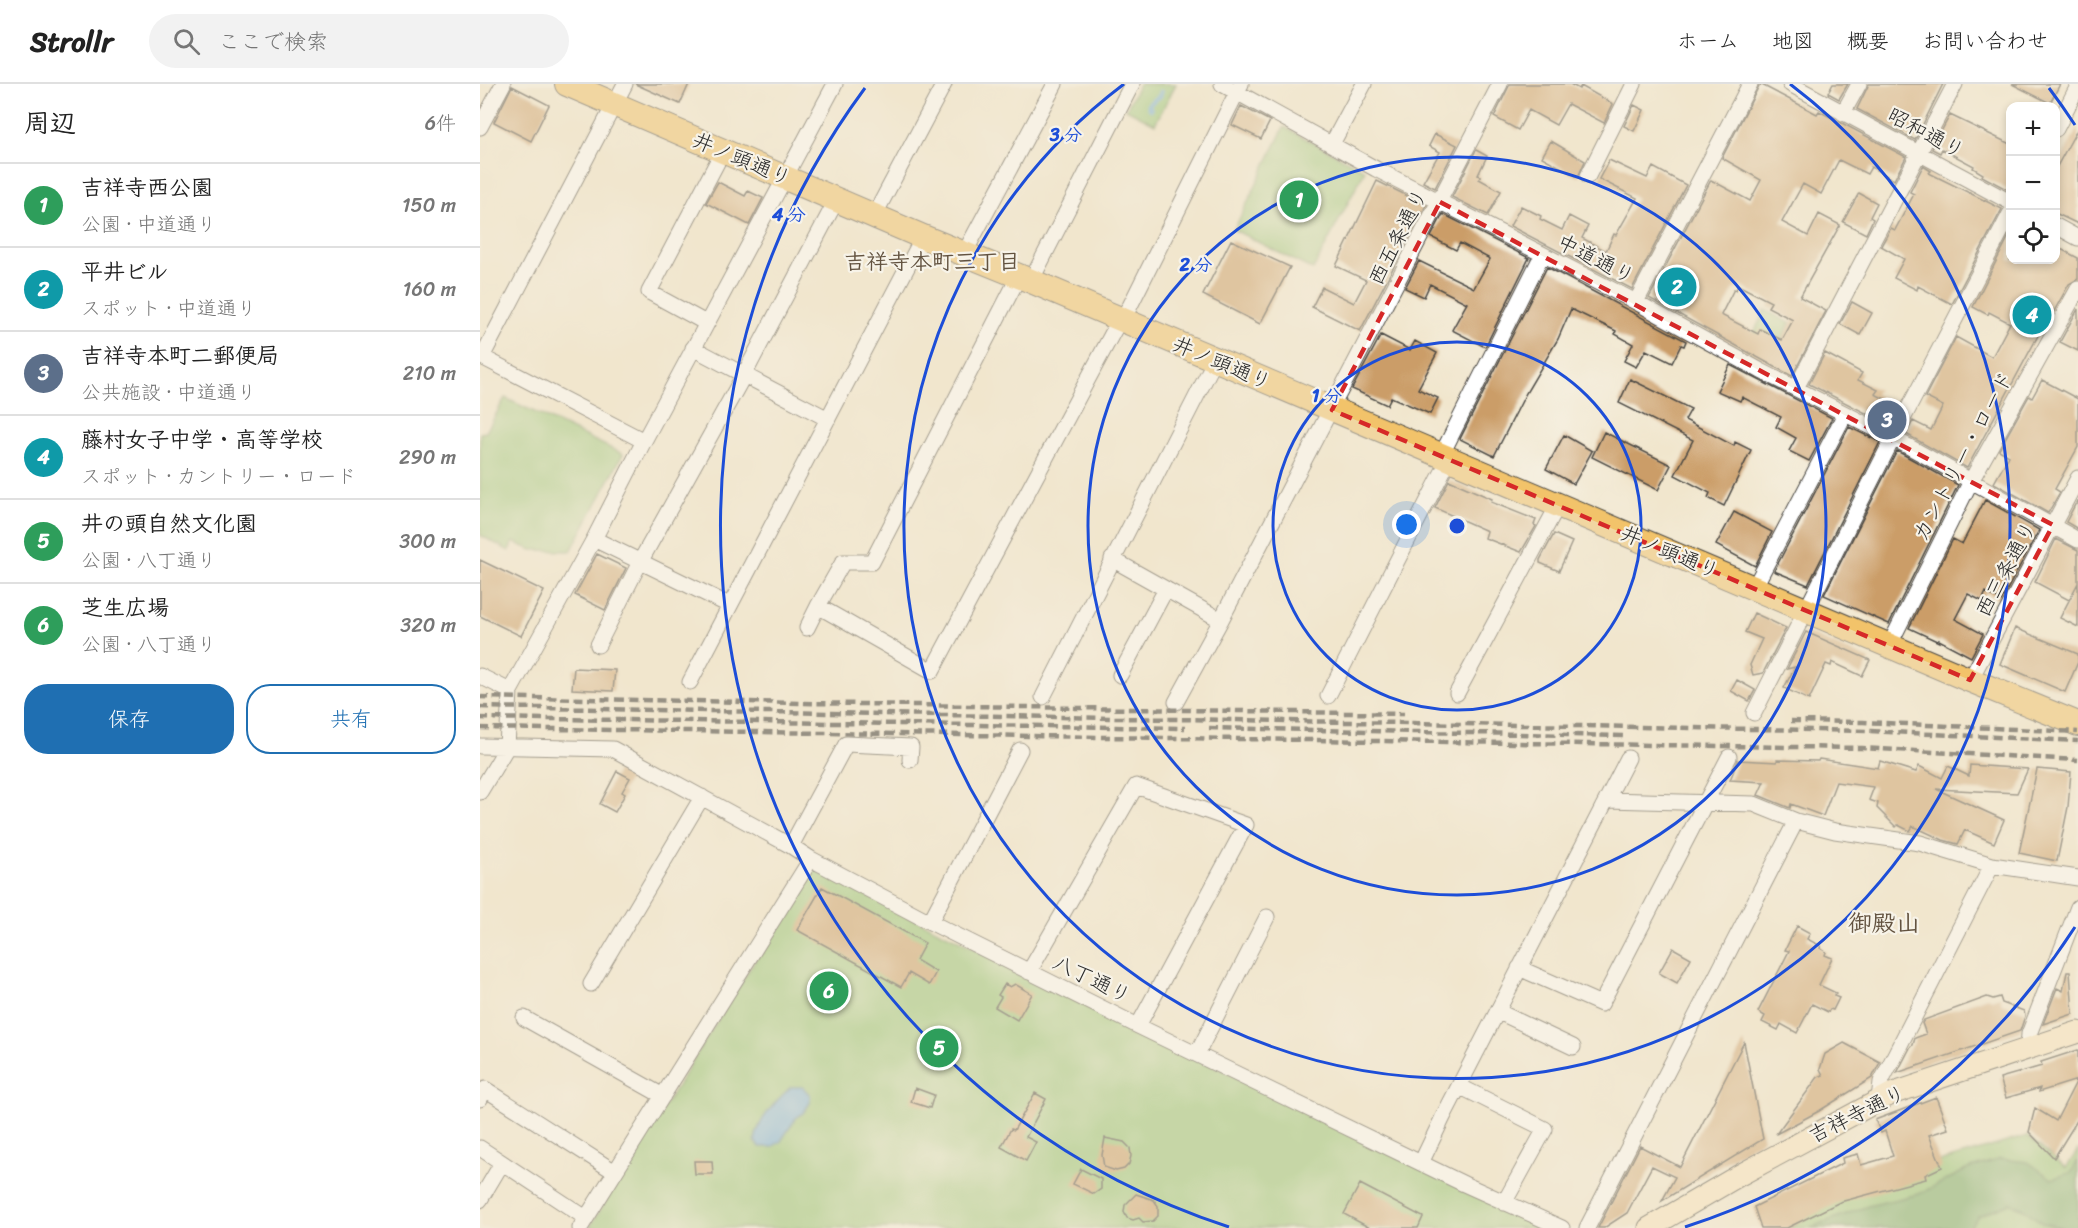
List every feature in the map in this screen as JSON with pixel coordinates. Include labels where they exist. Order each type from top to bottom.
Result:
[{"type":"main road","name":"井ノ頭通り","points":[[567,84],[619,94],[723,151],[2078,724]]},
{"type":"main road","name":"吉祥寺通り","points":[[1649,1228],[1738,1176],[1879,1099],[2078,1032]]},
{"type":"street","points":[[480,127],[503,84]]},
{"type":"street","points":[[480,792],[507,747],[510,691],[594,539],[706,323],[835,84]]},
{"type":"street","points":[[874,216],[944,84]]},
{"type":"street","points":[[964,254],[1055,84]]},
{"type":"street","points":[[807,628],[843,562],[872,562],[1132,84]]},
{"type":"street","name":"中道通り","points":[[1222,84],[1239,88],[1332,144],[1893,438],[2078,540]]},
{"type":"street","points":[[1332,144],[1364,84]]},
{"type":"street","name":"西五条通り","points":[[1176,702],[1332,410],[1500,84]]},
{"type":"street","points":[[1588,176],[1634,84]]},
{"type":"street","points":[[1636,302],[1750,84]]},
{"type":"street","name":"昭和通り","points":[[1790,84],[2006,200]]},
{"type":"street","points":[[1844,113],[1859,84]]},
{"type":"street","points":[[1796,388],[1955,84]]},
{"type":"street","points":[[2060,120],[2078,86]]},
{"type":"street","points":[[818,606],[932,671],[1120,319],[1129,308],[1239,88]]},
{"type":"street","points":[[619,94],[481,357],[644,441]]},
{"type":"street","points":[[706,323],[649,292],[723,151]]},
{"type":"street","points":[[598,645],[640,562],[744,375],[837,199]]},
{"type":"street","points":[[1754,713],[1893,438],[2006,222]]},
{"type":"street","points":[[2060,229],[2078,238]]},
{"type":"street","points":[[690,682],[923,237]]},
{"type":"street","points":[[1328,696],[1444,469],[1446,446],[1542,255]]},
{"type":"street","name":"カントリー・ロード","points":[[1889,646],[1971,482],[2078,289]]},
{"type":"street","points":[[693,348],[828,419]]},
{"type":"street","points":[[1043,697],[1215,360]]},
{"type":"street","points":[[1754,588],[1845,414]]},
{"type":"street","name":"西三条通り","points":[[1970,680],[2078,478]]},
{"type":"street","points":[[1457,693],[1558,505]]},
{"type":"street","points":[[594,539],[729,604]]},
{"type":"street","points":[[1112,559],[1221,620]]},
{"type":"street","points":[[1120,675],[1166,589]]},
{"type":"street","points":[[480,676],[510,691]]},
{"type":"street","points":[[791,846],[846,744],[911,747],[910,760]]},
{"type":"street","points":[[480,746],[507,747]]},
{"type":"street","name":"八丁通り","points":[[507,747],[613,749],[811,859],[1029,972],[1504,1203],[1562,1228]]},
{"type":"street","points":[[930,922],[1020,750]]},
{"type":"street","points":[[1520,968],[1601,1004],[1729,757]]},
{"type":"street","points":[[1422,1163],[1458,1086],[1628,758]]},
{"type":"street","points":[[1029,972],[1136,786],[1246,825],[1138,1026]]},
{"type":"street","points":[[591,984],[702,797]]},
{"type":"street","points":[[1607,800],[1754,804],[1796,821],[1835,831],[1920,843],[1992,865],[2078,878]]},
{"type":"street","points":[[1587,1228],[1796,821]]},
{"type":"street","points":[[480,1148],[583,1223],[811,859]]},
{"type":"street","points":[[1879,1099],[1881,1083],[1992,865]]},
{"type":"street","points":[[2028,1049],[2029,1034],[2078,907]]},
{"type":"street","points":[[1197,1054],[1267,917]]},
{"type":"street","points":[[1498,1012],[1572,1047]]},
{"type":"street","points":[[524,1018],[663,1096]]},
{"type":"street","points":[[1458,1086],[1545,1129],[1504,1203]]},
{"type":"street","points":[[480,1099],[485,1089],[615,1172]]},
{"type":"street","points":[[480,1200],[502,1162]]},
{"type":"highlighted area","points":[[1440,202],[2053,525],[1970,680],[1332,410]]},
{"type":"green space","points":[[1139,84],[1176,84],[1155,124],[1126,109]]},
{"type":"green space","points":[[1284,127],[1365,170],[1313,270],[1234,230]]},
{"type":"green space","points":[[1765,310],[1790,323],[1770,363],[1745,351]]},
{"type":"green space","points":[[505,398],[623,454],[571,551],[532,550],[513,542],[509,551],[480,535],[480,433],[486,432]]},
{"type":"green space","points":[[812,868],[1543,1228],[589,1228]]},
{"type":"green space","points":[[2027,1136],[2066,1168],[2078,1150],[2078,1228],[1789,1228],[1854,1187]]},
{"type":"green space","points":[[2000,1159],[2028,1162],[2052,1179],[2072,1172],[2078,1159],[2078,1228],[2042,1223],[2024,1209],[2010,1203],[1978,1216],[1969,1228],[1809,1228],[1868,1206],[1919,1194],[1968,1169]]},
{"type":"water","points":[[791,1087],[803,1087],[810,1095],[810,1103],[796,1118],[781,1141],[772,1147],[760,1147],[755,1142],[759,1126],[773,1105]]},
{"type":"building","points":[[635,84],[689,84],[680,104]]},
{"type":"building","points":[[1510,84],[1570,84],[1579,89],[1581,86],[1613,104],[1604,123],[1568,104],[1556,125],[1529,110],[1518,130],[1494,117]]},
{"type":"building","points":[[1760,84],[1817,114],[1819,111],[1906,157],[1894,180],[1871,167],[1867,174],[1839,160],[1821,194],[1803,184],[1782,222],[1808,236],[1819,214],[1840,225],[1800,297],[1826,311],[1792,376],[1649,298],[1711,180],[1750,201],[1761,180],[1722,158]],"holes":[[[1738,285],[1771,302],[1768,307],[1793,320],[1782,340],[1760,329],[1758,334],[1721,315]]]},
{"type":"building","points":[[1833,84],[1848,84],[1839,99],[1828,93]]},
{"type":"building","points":[[1869,84],[1943,84],[1915,140],[1857,109]]},
{"type":"building","points":[[2012,84],[2060,84],[2051,102]]},
{"type":"building","points":[[512,86],[549,105],[531,141],[494,122]]},
{"type":"building","points":[[1634,105],[1644,110],[1634,131],[1624,126]]},
{"type":"building","points":[[1241,106],[1270,121],[1261,139],[1232,125]]},
{"type":"building","points":[[1950,115],[2006,142],[2006,189],[1982,176],[1983,174],[1973,168],[1974,166],[1942,149],[1940,153],[1932,149]]},
{"type":"building","points":[[2078,128],[2078,224],[2060,215],[2060,161]]},
{"type":"building","points":[[1435,134],[1457,145],[1435,188],[1423,182],[1440,152],[1429,146]]},
{"type":"building","points":[[1551,141],[1585,161],[1578,177],[1542,157]]},
{"type":"building","points":[[1476,150],[1487,156],[1478,175],[1481,176],[1479,179],[1501,191],[1488,215],[1452,197]]},
{"type":"building","points":[[1609,160],[1647,178],[1653,167],[1686,185],[1632,289],[1510,226],[1521,206],[1562,230],[1569,216],[1588,226],[1582,238],[1606,251],[1637,198],[1599,179]]},
{"type":"building","points":[[1923,166],[1931,171],[1929,173],[2002,209],[1952,304],[1918,286],[1917,290],[1894,278],[1904,259],[1881,246],[1891,228],[1895,230],[1914,194],[1910,192]]},
{"type":"building","points":[[1377,181],[1426,205],[1360,331],[1312,307],[1322,287],[1354,303],[1366,280],[1336,266]]},
{"type":"building","points":[[718,182],[745,196],[748,191],[763,198],[749,225],[706,203]]},
{"type":"building","points":[[1859,193],[1877,203],[1870,217],[1873,219],[1866,234],[1843,222]]},
{"type":"building","points":[[1443,214],[1529,258],[1485,347],[1452,330],[1467,303],[1430,284],[1424,297],[1405,288],[1419,261],[1474,288],[1490,259],[1460,243],[1456,250],[1431,237]]},
{"type":"building","points":[[1231,240],[1290,267],[1260,324],[1203,295]]},
{"type":"building","points":[[2006,242],[2006,264],[2060,264],[2060,249],[2078,258],[2078,279],[2069,284],[2042,333],[2040,332],[1967,468],[1906,434],[1913,421],[1931,430],[1943,406],[1925,397],[1956,337],[1992,357],[2010,323],[1973,307]]},
{"type":"building","points":[[1547,267],[1686,341],[1684,346],[1681,345],[1672,363],[1646,350],[1636,367],[1624,361],[1633,344],[1615,334],[1616,331],[1571,309],[1558,339],[1526,393],[1494,456],[1460,439]]},
{"type":"building","points":[[1852,302],[1872,313],[1860,335],[1840,324]]},
{"type":"building","points":[[2078,309],[2078,351],[2060,342]]},
{"type":"building","points":[[1381,335],[1410,350],[1415,341],[1437,353],[1418,389],[1438,398],[1430,414],[1391,397],[1387,405],[1352,389]]},
{"type":"building","points":[[1825,353],[1862,373],[1858,380],[1878,390],[1875,394],[1899,406],[1889,425],[1809,384]]},
{"type":"building","points":[[1730,365],[1832,418],[1809,461],[1789,451],[1796,438],[1776,427],[1781,417],[1742,397],[1740,401],[1717,391]]},
{"type":"building","points":[[1630,379],[1691,409],[1685,420],[1734,446],[1735,442],[1751,450],[1724,506],[1708,498],[1710,493],[1675,475],[1693,440],[1619,403]]},
{"type":"building","points":[[2042,380],[2078,399],[2078,447],[2055,489],[2060,492],[2048,513],[1994,483],[2009,456],[1999,450],[2029,396],[2032,398]]},
{"type":"building","points":[[1849,427],[1880,442],[1808,585],[1774,571]]},
{"type":"building","points":[[1604,432],[1671,465],[1658,490],[1592,457]]},
{"type":"building","points":[[1564,435],[1592,451],[1574,484],[1546,469]]},
{"type":"building","points":[[1897,451],[1958,485],[1889,624],[1824,595]]},
{"type":"building","points":[[1449,480],[1492,499],[1491,502],[1536,520],[1534,525],[1536,526],[1521,552],[1485,538],[1487,531],[1435,508]]},
{"type":"building","points":[[1985,500],[2039,530],[2001,601],[1986,592],[1982,601],[1968,594],[1955,619],[1983,634],[1971,657],[1939,640],[1939,642],[1909,628],[1953,539],[1962,544]]},
{"type":"building","points":[[2078,501],[2078,529],[2066,522]]},
{"type":"building","points":[[1734,512],[1772,532],[1755,566],[1716,545]]},
{"type":"building","points":[[1554,534],[1572,542],[1559,571],[1540,563]]},
{"type":"building","points":[[2056,539],[2078,550],[2078,583],[2069,600],[2035,582]]},
{"type":"building","points":[[597,554],[626,568],[605,610],[575,595]]},
{"type":"building","points":[[480,560],[544,591],[521,636],[480,616]]},
{"type":"building","points":[[2078,583],[2078,627],[2060,618]]},
{"type":"building","points":[[1754,613],[1786,628],[1763,673],[1753,675],[1750,665],[1762,639],[1745,632]]},
{"type":"building","points":[[2015,628],[2078,654],[2078,662],[2065,692],[2000,664]]},
{"type":"building","points":[[1806,632],[1870,660],[1862,676],[1832,662],[1831,666],[1826,664],[1809,700],[1784,688],[1795,667],[1787,669]]},
{"type":"building","points":[[574,668],[615,670],[613,691],[572,689]]},
{"type":"building","points":[[1737,680],[1755,690],[1749,701],[1731,691]]},
{"type":"building","points":[[1819,759],[1878,768],[1880,761],[1916,772],[1919,766],[1942,778],[1948,766],[1969,776],[1970,765],[2028,769],[2017,793],[1936,789],[2004,820],[1994,843],[1965,830],[1958,844],[1943,840],[1913,826],[1910,831],[1898,825],[1896,827],[1877,808],[1878,803],[1869,800],[1874,787],[1836,782],[1823,816],[1791,804],[1790,808],[1758,795],[1764,782],[1730,780],[1738,760],[1777,762],[1777,760],[1818,761]]},
{"type":"building","points":[[2037,769],[2071,772],[2068,807],[2057,861],[2019,853]]},
{"type":"building","points":[[617,771],[630,778],[622,792],[625,794],[615,812],[600,804]]},
{"type":"building","points":[[822,887],[925,943],[916,960],[936,972],[929,985],[909,973],[901,987],[797,930]]},
{"type":"building","points":[[1797,926],[1810,933],[1807,939],[1821,946],[1820,948],[1826,952],[1825,955],[1832,958],[1819,985],[1836,993],[1834,996],[1839,998],[1833,1010],[1830,1009],[1828,1012],[1812,1004],[1797,1033],[1781,1024],[1778,1030],[1762,1022],[1765,1016],[1758,1012],[1789,951],[1785,950]]},
{"type":"building","points":[[1673,948],[1691,958],[1677,983],[1659,973]]},
{"type":"building","points":[[2067,972],[2070,972],[2073,1014],[2043,1024],[2057,988],[2063,991]]},
{"type":"building","points":[[1005,984],[1010,987],[1015,984],[1032,994],[1017,1020],[995,1007],[1001,997],[998,995]]},
{"type":"building","points":[[1987,997],[1993,999],[2000,997],[2002,1003],[2024,1011],[2025,1016],[2020,1031],[1897,1073],[1915,1038],[1926,1034],[1922,1023],[1924,1020]]},
{"type":"building","points":[[1744,1042],[1763,1139],[1662,1201],[1675,1177],[1652,1166],[1627,1213],[1604,1228],[1598,1228],[1640,1146],[1680,1167]]},
{"type":"building","points":[[1844,1043],[1880,1062],[1872,1078],[1776,1134],[1818,1077],[1823,1075],[1820,1069],[1825,1054]]},
{"type":"building","points":[[2078,1050],[2078,1119],[2054,1158],[2029,1132],[2035,1108],[2056,1121],[2077,1080],[2039,1092],[2040,1088],[2006,1098],[2000,1078],[2042,1066],[2041,1062]]},
{"type":"building","points":[[915,1088],[934,1095],[930,1108],[911,1102]]},
{"type":"building","points":[[1035,1093],[1046,1099],[1026,1137],[1036,1142],[1026,1161],[1001,1147],[1011,1129],[1014,1130]]},
{"type":"building","points":[[1936,1097],[1948,1129],[1929,1135],[1942,1167],[1925,1175],[1926,1179],[1840,1202],[1787,1228],[1761,1228],[1754,1207],[1843,1163],[1842,1158],[1858,1154],[1861,1165],[1893,1156],[1885,1131],[1881,1133],[1875,1120]]},
{"type":"building","points":[[1105,1138],[1124,1142],[1130,1148],[1129,1164],[1124,1169],[1116,1171],[1104,1167],[1102,1155]]},
{"type":"building","points":[[694,1161],[712,1161],[713,1174],[695,1174]]},
{"type":"building","points":[[1081,1169],[1101,1179],[1101,1189],[1094,1194],[1073,1184]]},
{"type":"building","points":[[1360,1184],[1423,1217],[1418,1228],[1370,1228],[1344,1214]]},
{"type":"building","points":[[1136,1194],[1154,1200],[1158,1206],[1158,1216],[1153,1221],[1143,1222],[1139,1218],[1133,1220],[1127,1218],[1124,1212],[1125,1205]]},
{"type":"waterway","points":[[1151,109],[1149,104],[1160,96],[1161,92]]},
{"type":"railway","points":[[480,697],[1404,714]]},
{"type":"railway","points":[[480,707],[1869,731],[2078,741]]},
{"type":"railway","points":[[480,718],[1185,728]]},
{"type":"railway","points":[[1791,721],[2078,732]]},
{"type":"railway","points":[[480,728],[1862,748],[2078,760]]},
{"type":"railway","points":[[1209,728],[1626,736]]},
{"type":"place","name":"吉祥寺西公園","points":[[1299,200]]},
{"type":"place","name":"平井ビル","points":[[1677,287]]},
{"type":"place","name":"藤村女子中学・高等学校","points":[[2032,315]]},
{"type":"place","name":"吉祥寺本町二郵便局","points":[[1887,420]]},
{"type":"place","name":"芝生広場","points":[[829,991]]},
{"type":"place","name":"井の頭自然文化園","points":[[939,1048]]},
{"type":"district","name":"吉祥寺本町三丁目","points":[[932,261]]},
{"type":"district","name":"御殿山","points":[[1884,923]]}]
